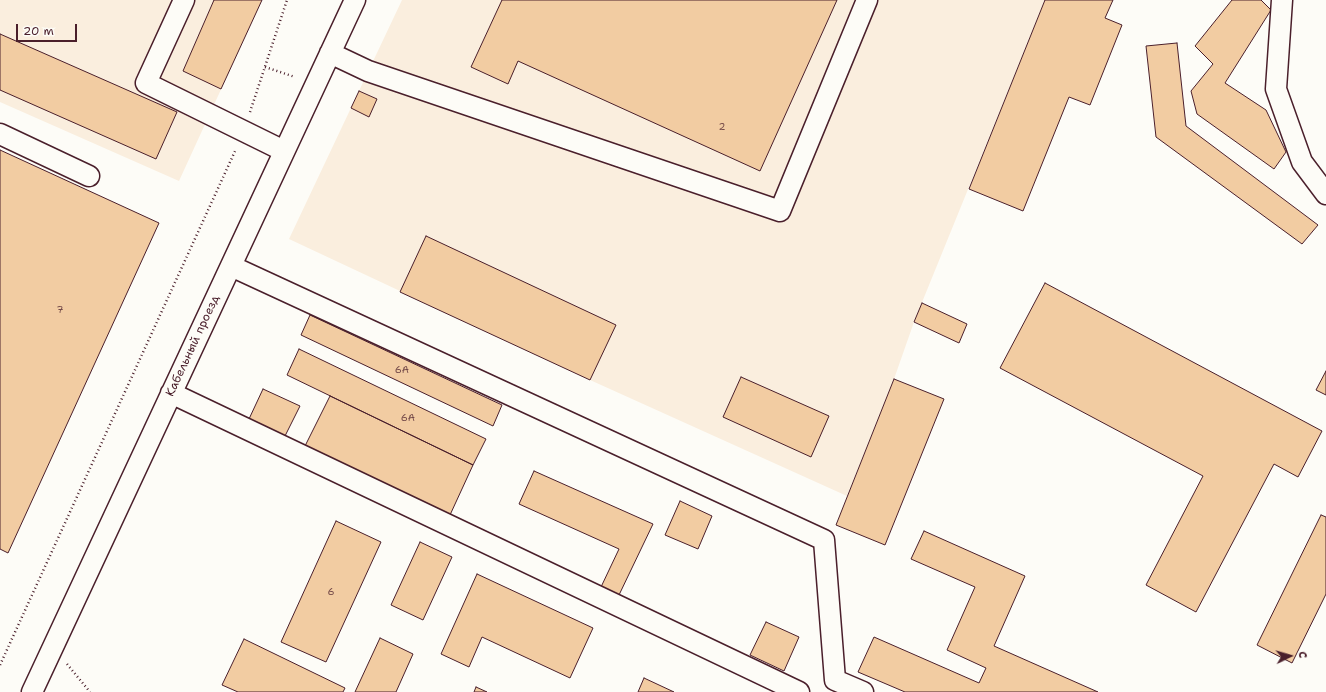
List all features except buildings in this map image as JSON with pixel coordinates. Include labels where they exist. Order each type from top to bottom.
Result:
[{"type":"street","points":[[184,0],[146,83],[284,151]]},
{"type":"street","name":"Кабельный проезд","points":[[32,692],[355,0]]},
{"type":"street","points":[[330,53],[368,71],[780,211],[868,0]]},
{"type":"street","points":[[1282,0],[1276,89],[1302,162],[1326,194]]},
{"type":"street","points":[[0,134],[89,176]]},
{"type":"street","points":[[231,266],[824,540],[834,680],[863,692]]},
{"type":"street","points":[[171,393],[799,692]]},
{"type":"path","points":[[0,665],[244,131],[288,0]]},
{"type":"path","points":[[265,67],[295,77]]},
{"type":"path","points":[[53,647],[90,692]]},
{"type":"shaded area","points":[[0,0],[262,0],[179,181],[0,102]]},
{"type":"shaded area","points":[[402,0],[1045,0],[914,322],[894,379],[847,496],[590,380],[289,239]]}]
